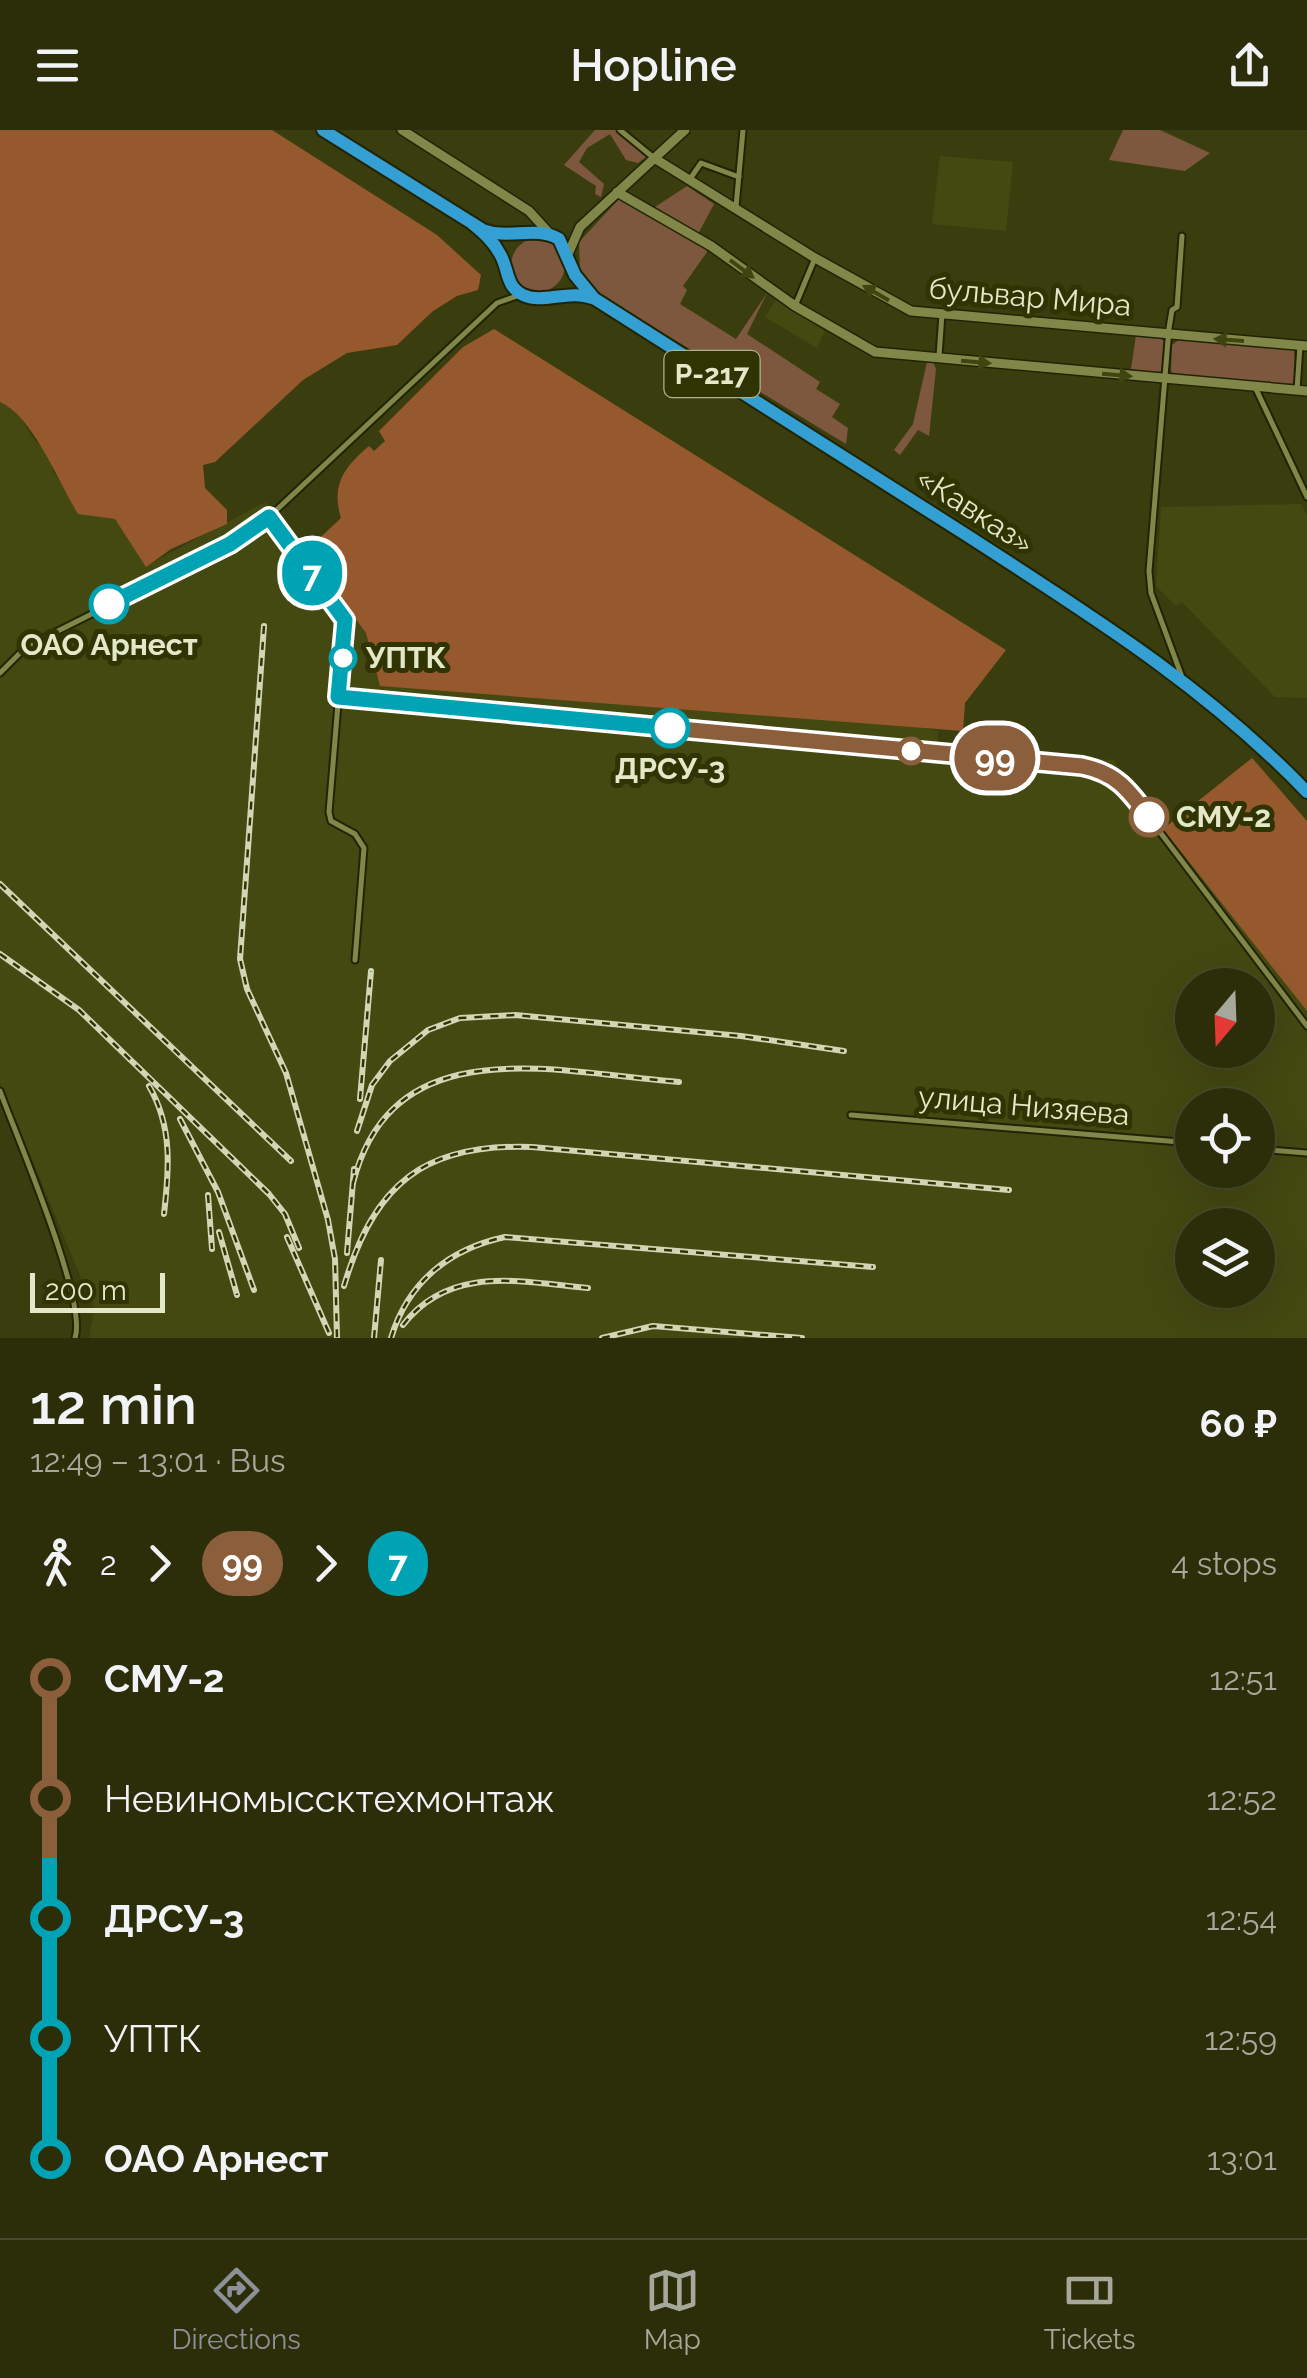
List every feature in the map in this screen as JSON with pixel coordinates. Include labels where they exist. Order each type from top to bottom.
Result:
[{"type":"highway","points":[[323,130],[492,234],[551,235]]},
{"type":"highway","points":[[473,224],[492,241],[514,289],[528,297]]},
{"type":"highway","points":[[506,269],[514,242],[528,234]]},
{"type":"highway","name":"«Кавказ»","points":[[551,235],[595,299]]},
{"type":"highway","points":[[555,294],[567,282],[570,260]]},
{"type":"highway","name":"«Кавказ»","points":[[528,297],[573,293],[595,299],[1104,623],[1228,715],[1307,792]]},
{"type":"street","points":[[402,130],[529,210],[551,235],[587,220]]},
{"type":"street","name":"бульвар Мира","points":[[620,130],[689,182],[903,308],[1304,346]]},
{"type":"street","points":[[570,260],[575,234],[587,220],[685,130]]},
{"type":"street","points":[[736,210],[743,130]]},
{"type":"street","points":[[689,182],[694,166],[701,163],[738,177]]},
{"type":"street","points":[[617,192],[711,246],[794,306],[875,352],[1302,391],[1304,346]]},
{"type":"street","points":[[528,234],[536,221],[529,210]]},
{"type":"street","points":[[1182,236],[1177,307],[1172,310],[1168,335],[1149,571],[1182,678]]},
{"type":"street","points":[[794,306],[815,258]]},
{"type":"street","points":[[0,673],[26,647],[230,544],[269,517],[497,303],[506,269]]},
{"type":"street","points":[[497,303],[528,297]]},
{"type":"street","points":[[939,359],[942,314]]},
{"type":"street","points":[[1254,387],[1307,497]]},
{"type":"street","points":[[269,517],[345,620],[329,812],[331,821],[355,834],[364,848],[355,960]]},
{"type":"street","points":[[338,697],[1107,771],[1122,782],[1307,1026]]},
{"type":"street","points":[[0,1091],[68,1278],[79,1322],[75,1338]]},
{"type":"street","name":"улица Низяева","points":[[851,1115],[1175,1142]]},
{"type":"street","points":[[1275,1151],[1307,1154]]},
{"type":"shaded area","points":[[0,130],[272,130],[437,235],[481,275],[478,290],[457,296],[433,311],[397,345],[347,353],[303,380],[215,462],[203,465],[205,488],[227,510],[227,524],[171,549],[146,567],[115,519],[78,514],[34,435],[12,409],[0,402]]},
{"type":"shaded area","points":[[595,130],[616,130],[646,157],[638,163],[626,160],[610,134],[587,148],[579,162],[604,184],[601,197],[595,194],[596,186],[564,165]]},
{"type":"shaded area","points":[[1123,130],[1160,130],[1210,153],[1185,171],[1109,160]]},
{"type":"shaded area","points":[[940,156],[1013,162],[1006,231],[932,224]]},
{"type":"shaded area","points":[[687,186],[714,204],[698,234],[655,207]]},
{"type":"shaded area","points":[[619,199],[705,246],[707,252],[683,286],[687,290],[680,304],[736,339],[767,293],[747,334],[820,382],[816,389],[840,404],[832,417],[848,428],[846,444],[591,289],[580,273],[579,242]]},
{"type":"shaded area","points":[[538,238],[557,246],[565,265],[557,284],[538,292],[519,284],[511,265],[519,246]]},
{"type":"shaded area","points":[[776,300],[825,331],[817,348],[765,317]]},
{"type":"shaded area","points":[[494,329],[1006,650],[965,703],[963,731],[380,686],[366,633],[306,551],[341,518],[339,486],[353,461],[369,446],[374,451],[385,441],[379,431],[463,347]]},
{"type":"shaded area","points":[[1136,335],[1157,336],[1164,341],[1161,373],[1131,369]]},
{"type":"shaded area","points":[[1180,339],[1294,348],[1295,381],[1289,387],[1177,377],[1171,371],[1172,345]]},
{"type":"shaded area","points":[[927,362],[933,362],[936,369],[929,436],[918,430],[900,455],[894,450],[913,424]]},
{"type":"shaded area","points":[[0,402],[16,409],[32,437],[50,456],[53,472],[84,512],[115,519],[146,566],[265,502],[323,573],[938,731],[937,746],[1113,760],[1274,968],[1175,968],[1175,1068],[1275,1068],[1275,970],[1307,1011],[1307,1338],[89,1338],[94,1309],[0,1083]]},
{"type":"shaded area","points":[[1301,504],[1307,515],[1307,698],[1275,697],[1182,602],[1176,606],[1156,586],[1161,507]]},
{"type":"shaded area","points":[[1252,758],[1307,821],[1307,1011],[1275,968],[1163,829]]},
{"type":"railway","points":[[264,626],[240,959],[247,989],[286,1073],[328,1220],[335,1259],[337,1338]]},
{"type":"railway","points":[[0,884],[291,1161]]},
{"type":"railway","points":[[0,954],[79,1010],[269,1194],[285,1214],[299,1248]]},
{"type":"railway","points":[[360,1099],[371,971]]},
{"type":"railway","points":[[357,1131],[372,1085],[390,1061],[428,1030],[460,1018],[515,1015],[741,1036],[844,1051]]},
{"type":"railway","points":[[353,1183],[374,1133],[404,1100],[442,1080],[486,1070],[533,1069],[679,1082]]},
{"type":"railway","points":[[149,1086],[166,1133],[164,1214]]},
{"type":"railway","points":[[180,1119],[218,1192],[254,1290]]},
{"type":"railway","points":[[344,1286],[371,1220],[409,1176],[433,1162],[494,1148],[532,1147],[1009,1190]]},
{"type":"railway","points":[[347,1253],[354,1169]]},
{"type":"railway","points":[[208,1195],[212,1249]]},
{"type":"railway","points":[[219,1232],[237,1295]]},
{"type":"railway","points":[[287,1237],[329,1333]]},
{"type":"railway","points":[[391,1338],[408,1300],[433,1271],[466,1250],[505,1237],[873,1267]]},
{"type":"railway","points":[[374,1338],[381,1260]]},
{"type":"railway","points":[[403,1325],[442,1293],[465,1285],[513,1281],[588,1288]]},
{"type":"railway","points":[[602,1338],[653,1326],[802,1338]]},
{"type":"bus line","name":"7","points":[[109,604],[230,544],[269,517],[340,608],[345,620],[338,697],[670,728]]},
{"type":"bus line","name":"99","points":[[670,728],[1082,766],[1107,771],[1122,782],[1149,817]]},
{"type":"place","name":"ОАО Арнест","points":[[109,604]]},
{"type":"place","name":"УПТК","points":[[343,658]]},
{"type":"place","name":"ДРСУ-3","points":[[670,728]]},
{"type":"place","name":"СМУ-2","points":[[1149,817]]}]
